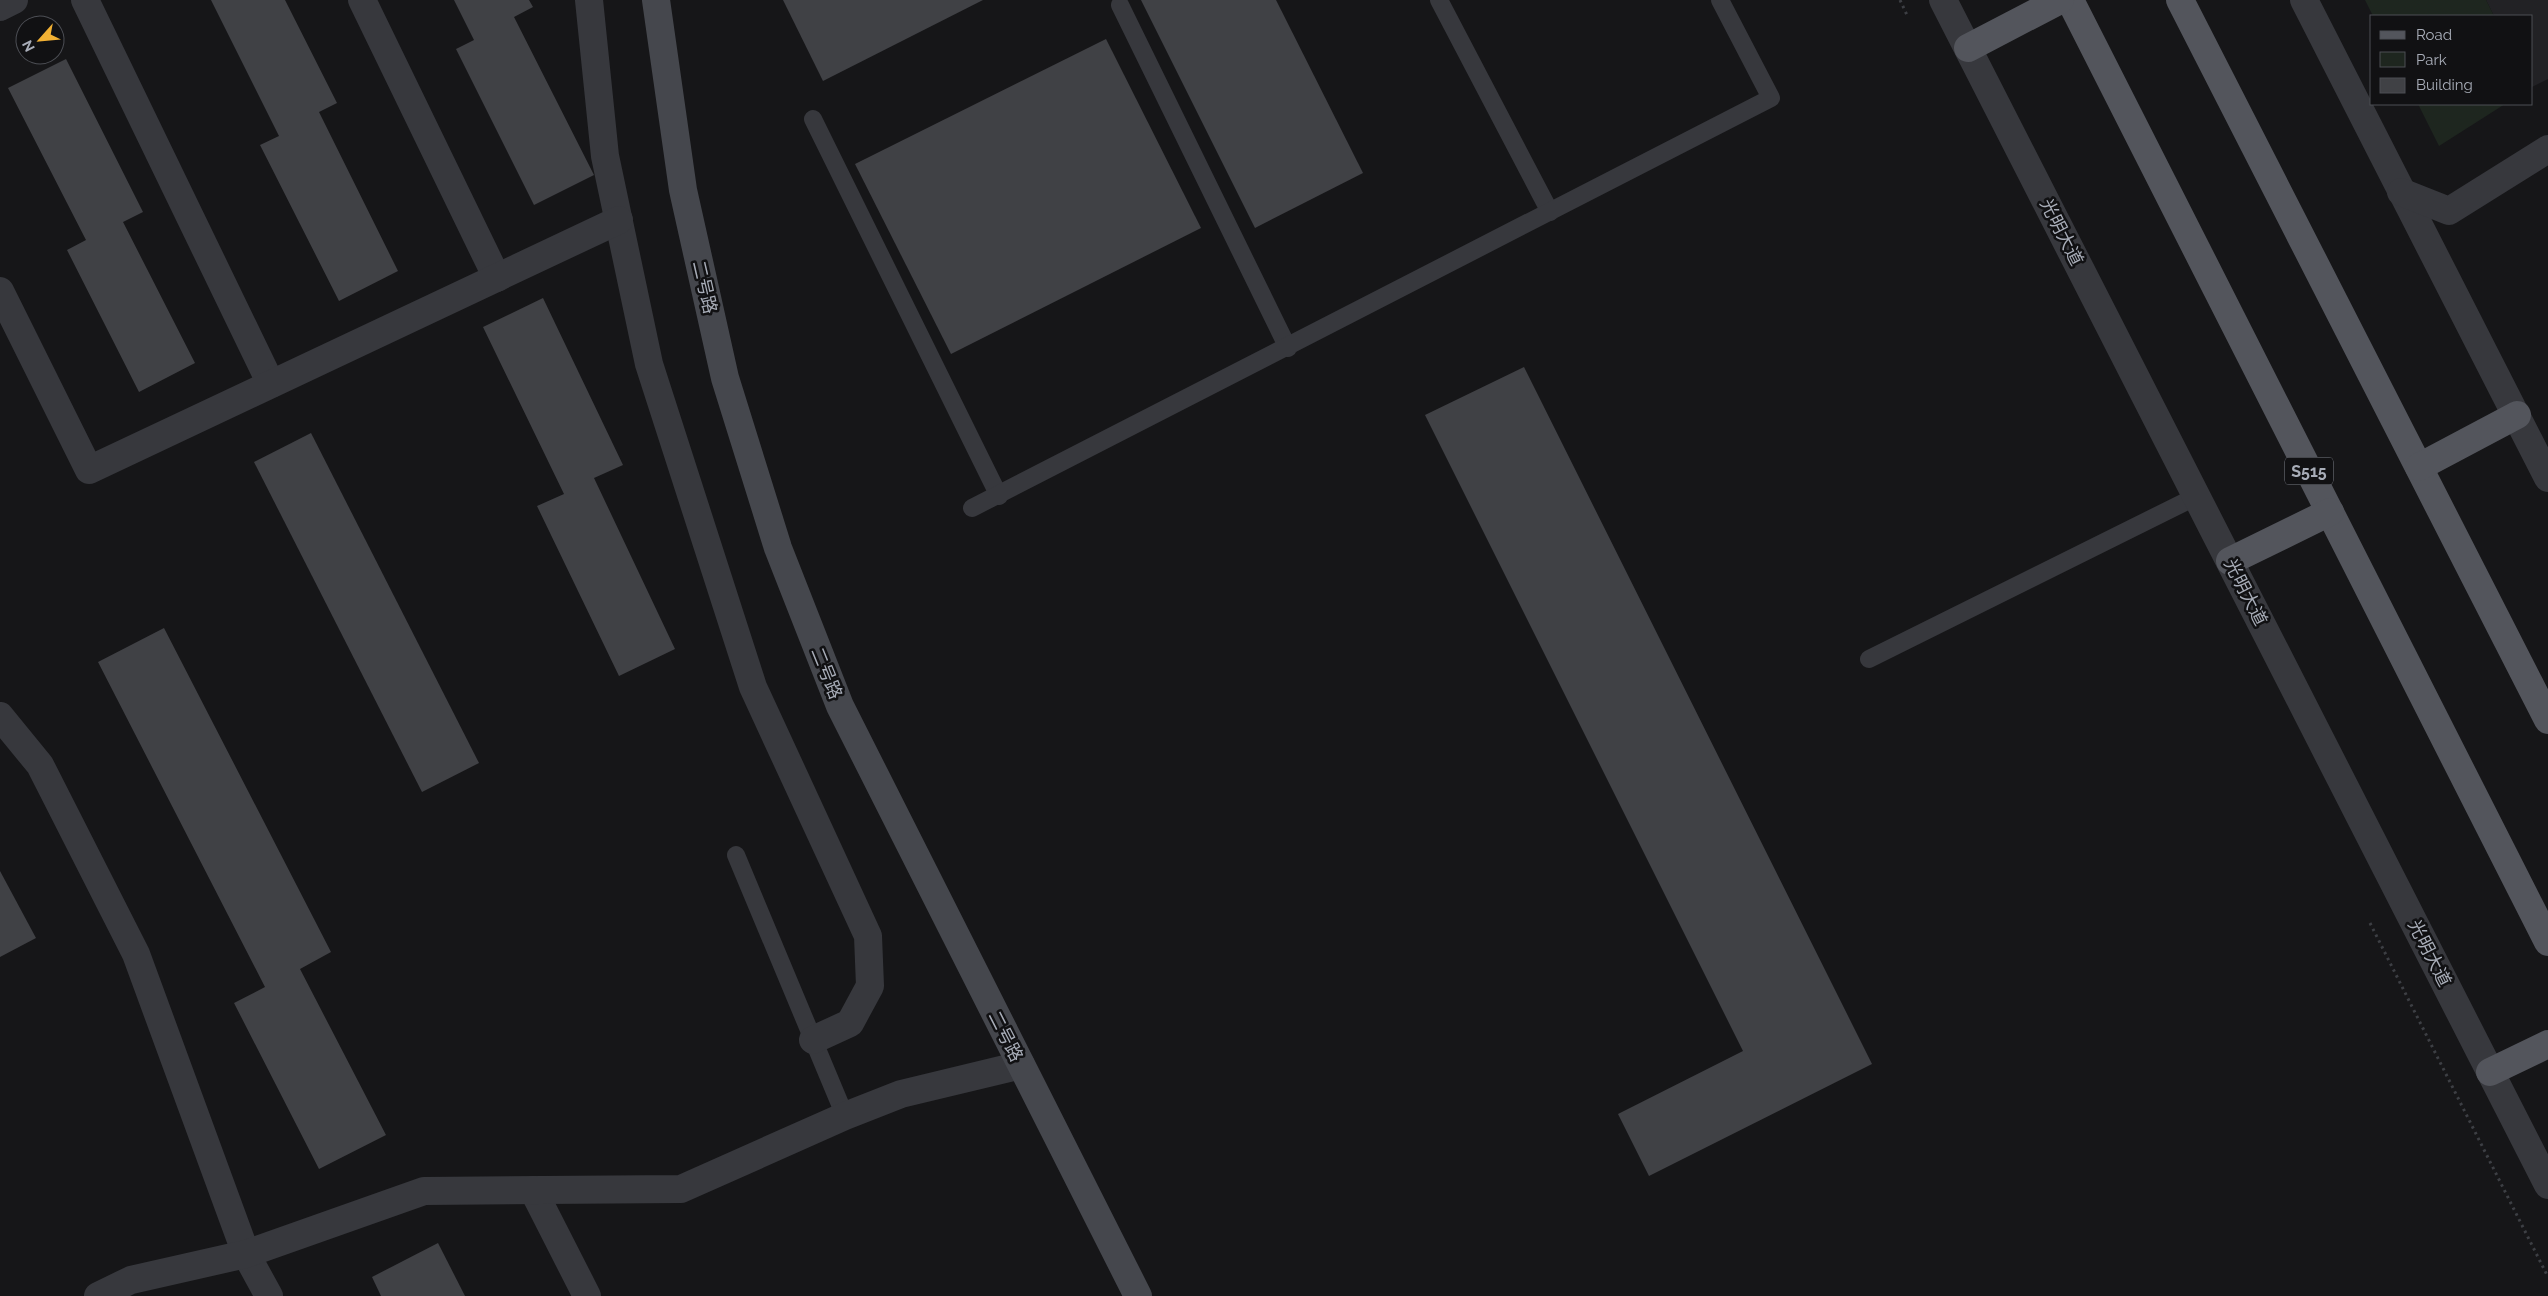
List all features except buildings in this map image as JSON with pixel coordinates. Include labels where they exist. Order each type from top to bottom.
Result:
[{"type":"main road","points":[[1968,48],[2060,0]]},
{"type":"main road","name":"S515","points":[[2070,0],[2548,942]]},
{"type":"main road","points":[[2180,0],[2548,720]]},
{"type":"main road","points":[[2419,467],[2516,415]]},
{"type":"main road","points":[[2230,561],[2330,512]]},
{"type":"main road","points":[[2490,1072],[2548,1044]]},
{"type":"street","points":[[0,7],[14,0]]},
{"type":"street","points":[[85,0],[271,384]]},
{"type":"street","points":[[362,0],[497,278]]},
{"type":"street","points":[[589,0],[605,156],[649,364],[753,687],[868,936],[870,986],[850,1023],[813,1040]]},
{"type":"street","name":"二号路","points":[[656,0],[685,200],[725,378],[778,548],[840,706],[1138,1296]]},
{"type":"street","name":"光明大道","points":[[1943,0],[2548,1185]]},
{"type":"street","points":[[2304,0],[2548,478]]},
{"type":"street","points":[[2401,192],[2449,210],[2548,149]]},
{"type":"street","points":[[0,291],[89,470],[619,220]]},
{"type":"street","points":[[0,716],[40,765],[136,954],[246,1254],[269,1296]]},
{"type":"street","points":[[98,1296],[131,1280],[246,1254],[424,1191],[681,1189],[845,1116],[901,1094],[1021,1065]]},
{"type":"street","points":[[533,1190],[586,1296]]},
{"type":"lane","points":[[1439,0],[1550,212]]},
{"type":"lane","points":[[972,508],[1288,348],[1771,98],[1720,0]]},
{"type":"lane","points":[[1120,5],[1288,348]]},
{"type":"lane","points":[[813,119],[999,496]]},
{"type":"lane","points":[[1869,659],[2197,496]]},
{"type":"lane","points":[[736,855],[845,1116]]},
{"type":"shaded area","points":[[2486,0],[2548,0],[2548,79],[2533,86],[2533,15],[2494,15]]},
{"type":"green space","points":[[2365,0],[2486,0],[2494,15],[2372,15]]},
{"type":"green space","points":[[2418,105],[2503,105],[2439,146]]}]
